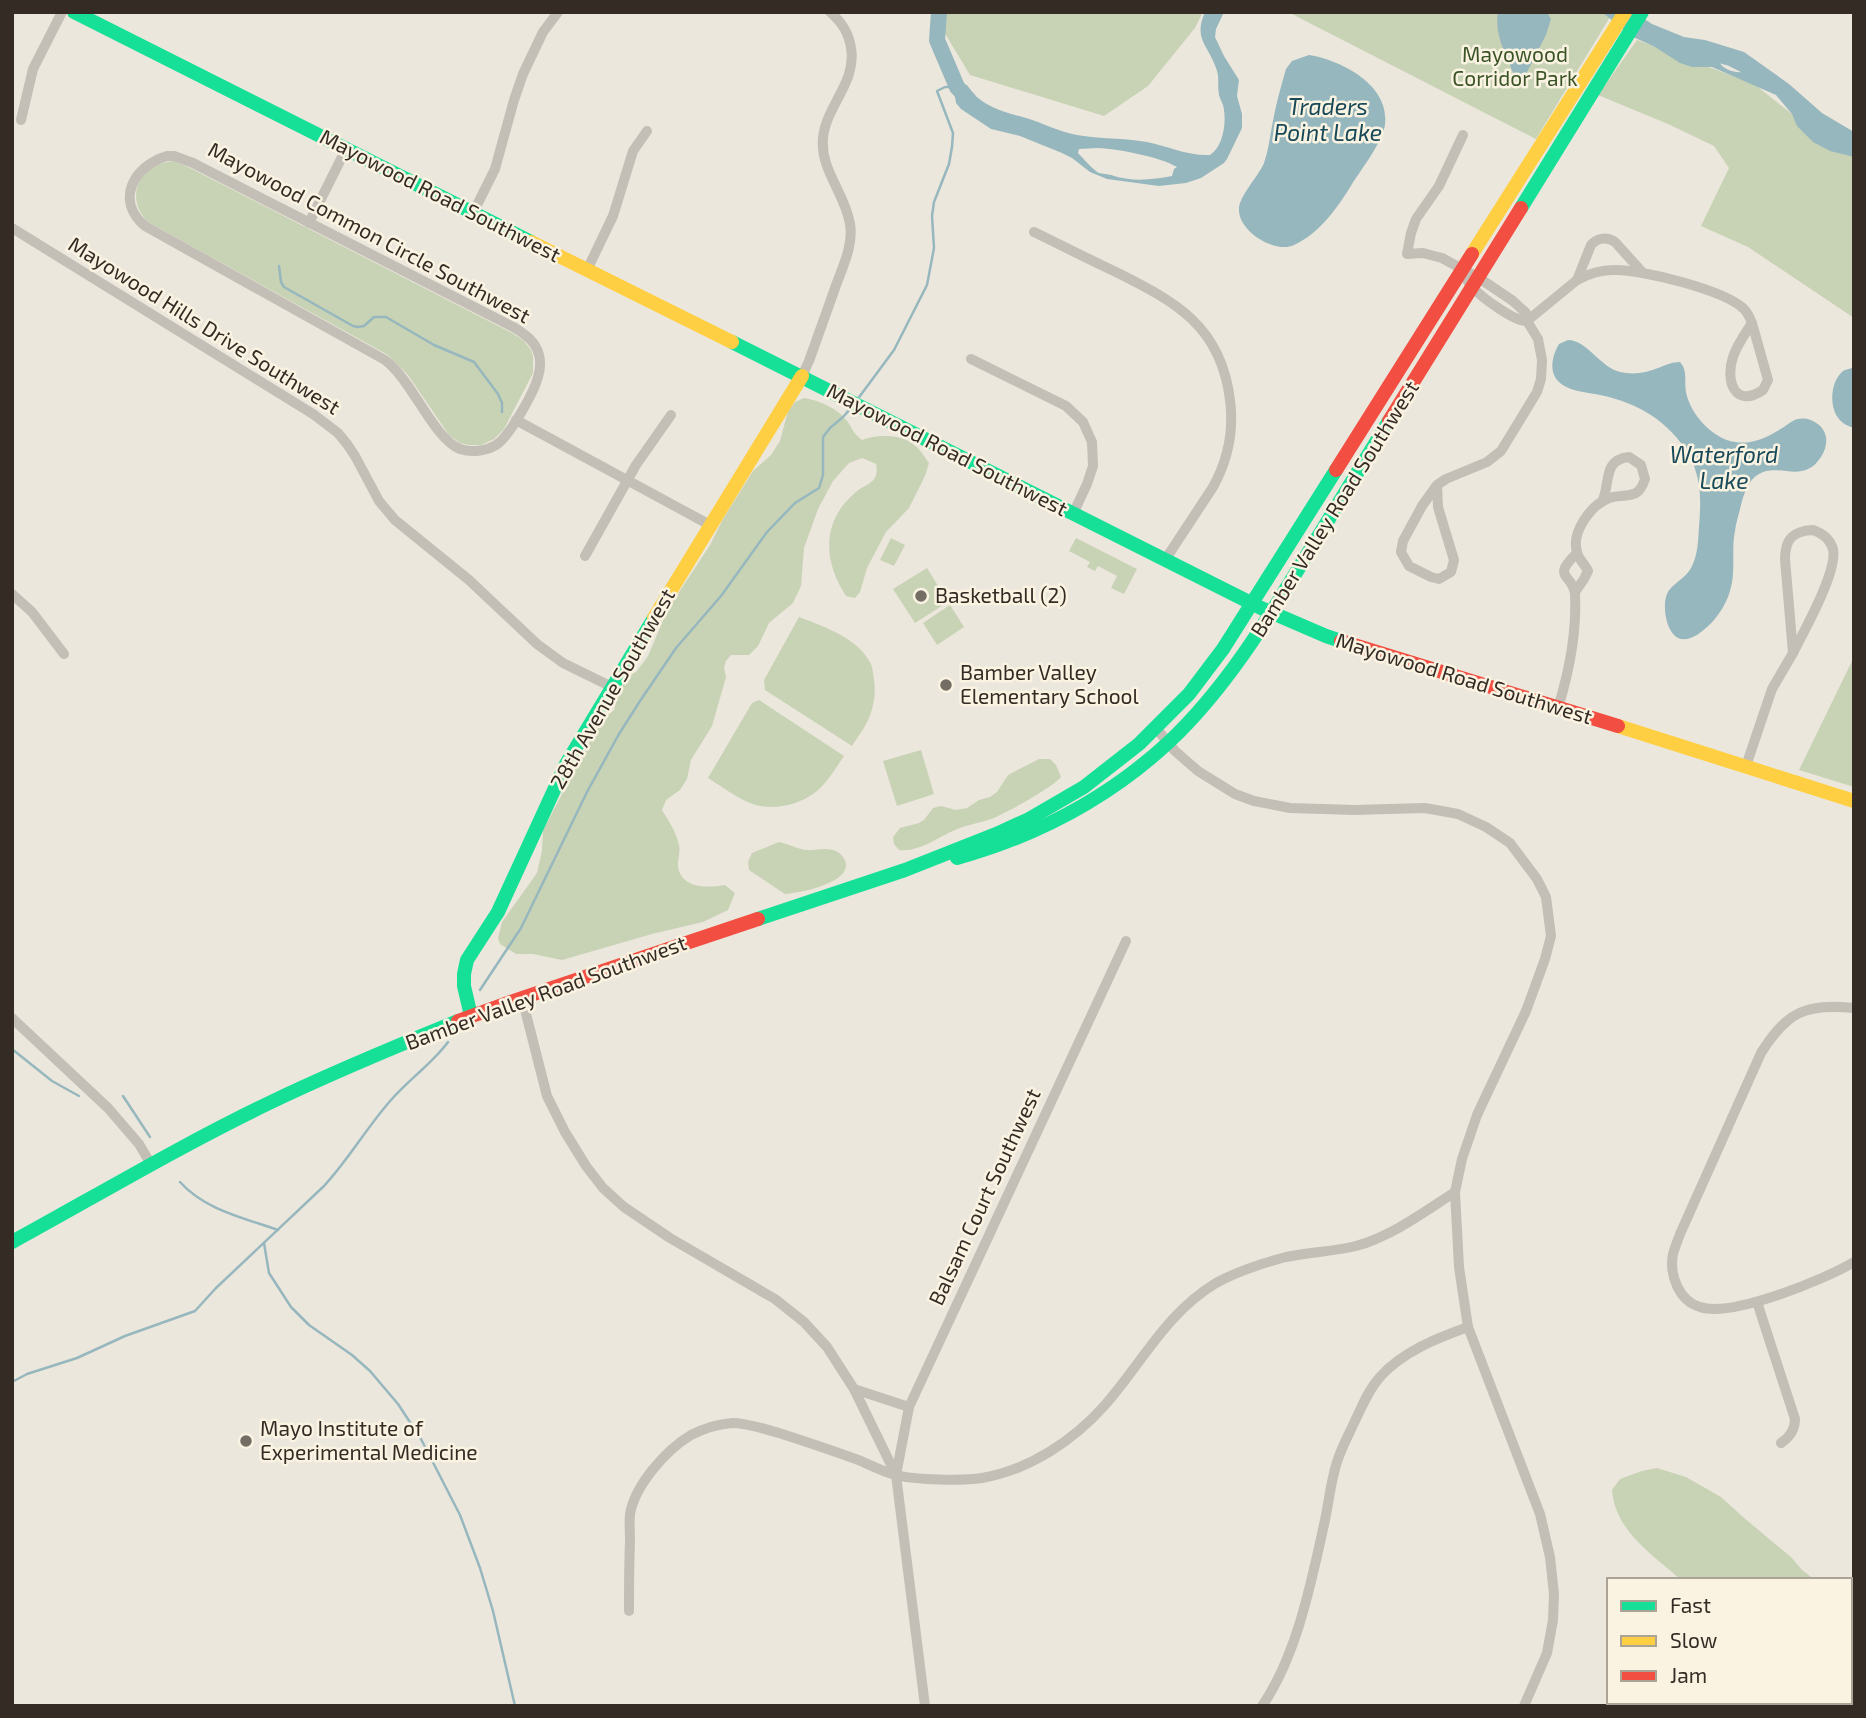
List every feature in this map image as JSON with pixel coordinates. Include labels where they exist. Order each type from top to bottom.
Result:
[{"type":"main road","name":"Mayowood Road Southwest","points":[[74,12],[1270,612],[1326,636],[1854,801]]},
{"type":"main road","name":"Bamber Valley Road Southwest","points":[[905,870],[971,854],[1014,839],[1054,820],[1115,785],[1168,742],[1205,705],[1270,612],[1476,283],[1609,51],[1625,12]]},
{"type":"main road","name":"Bamber Valley Road Southwest","points":[[12,1242],[265,1105],[323,1077],[471,1016],[905,870],[1029,819],[1084,787],[1156,728],[1209,669],[1253,604],[1462,270],[1609,51],[1642,12]]},
{"type":"main road","name":"28th Avenue Southwest","points":[[471,1016],[465,998],[466,966],[516,877],[566,764],[802,376]]},
{"type":"street","points":[[21,120],[36,62],[62,12]]},
{"type":"street","points":[[473,213],[495,169],[523,74],[543,32],[558,12]]},
{"type":"street","points":[[802,376],[851,239],[848,216],[825,165],[822,150],[826,121],[847,80],[852,60],[849,36],[830,12]]},
{"type":"street","points":[[587,270],[613,216],[628,162],[647,131]]},
{"type":"street","points":[[1437,485],[1441,520],[1454,560],[1451,572],[1435,579],[1409,566],[1402,557],[1403,541],[1437,485],[1479,466],[1495,456],[1505,445],[1539,386],[1542,359],[1538,340],[1524,310],[1476,283],[1462,270],[1442,258],[1432,254],[1407,254],[1416,219],[1439,186],[1464,135]]},
{"type":"street","points":[[309,223],[346,149]]},
{"type":"street","name":"Mayowood Common Circle Southwest","points":[[174,156],[193,163],[309,223],[515,328],[537,347],[540,369],[537,382],[516,420],[497,444],[482,451],[458,448],[445,439],[391,364],[150,230],[136,216],[131,192],[135,177],[144,166],[159,158],[174,156]]},
{"type":"street","name":"Mayowood Hills Drive Southwest","points":[[12,228],[313,414],[338,433],[355,456],[379,501],[402,527],[469,580],[537,644],[563,663],[612,687]]},
{"type":"street","points":[[1034,232],[1152,290],[1176,305],[1197,324],[1220,361],[1228,388],[1231,412],[1228,450],[1219,477],[1165,560]]},
{"type":"street","points":[[1577,280],[1591,245],[1594,241],[1603,239],[1612,239],[1643,273]]},
{"type":"street","points":[[1527,321],[1577,280],[1596,272],[1612,270],[1643,273],[1707,290],[1743,308],[1752,323],[1767,375],[1767,384],[1760,393],[1742,396],[1732,388],[1731,367],[1733,356],[1752,323]]},
{"type":"street","points":[[971,359],[1066,406],[1083,422],[1092,442],[1093,466],[1073,514]]},
{"type":"street","points":[[586,556],[626,480],[671,415]]},
{"type":"street","points":[[516,420],[710,525]]},
{"type":"street","points":[[1558,708],[1571,657],[1575,592],[1588,571],[1577,552],[1580,528],[1602,502],[1630,495],[1640,489],[1645,474],[1637,461],[1625,457],[1612,464],[1602,502]]},
{"type":"street","points":[[1746,766],[1772,689],[1793,653],[1823,589],[1833,559],[1830,543],[1823,534],[1813,530],[1796,534],[1786,545],[1793,653]]},
{"type":"street","points":[[1575,592],[1564,576],[1564,571],[1566,564],[1577,552]]},
{"type":"street","points":[[12,594],[32,612],[64,654]]},
{"type":"street","points":[[1156,728],[1185,761],[1198,771],[1235,794],[1254,801],[1290,808],[1354,810],[1425,807],[1458,814],[1486,827],[1510,843],[1546,897],[1551,936],[1548,947],[1526,1011],[1477,1115],[1462,1159],[1455,1192],[1459,1267],[1468,1327],[1540,1514],[1550,1557],[1554,1594],[1553,1620],[1547,1653],[1524,1706]]},
{"type":"street","name":"Balsam Court Southwest","points":[[896,1475],[909,1407],[1126,941]]},
{"type":"street","points":[[522,998],[547,1096],[565,1132],[603,1188],[624,1207],[658,1230],[775,1299],[804,1322],[827,1347],[854,1389],[896,1475],[925,1706]]},
{"type":"street","points":[[1854,1008],[1829,1006],[1809,1009],[1789,1019],[1773,1034],[1761,1053],[1680,1234],[1673,1254],[1672,1268],[1678,1287],[1686,1300],[1702,1308],[1725,1308],[1757,1302],[1813,1283],[1854,1262]]},
{"type":"street","points":[[12,1018],[108,1108],[139,1144],[152,1166]]},
{"type":"street","points":[[629,1611],[630,1514],[636,1497],[662,1458],[694,1434],[718,1425],[752,1425],[827,1448],[896,1475],[938,1479],[980,1478],[1009,1471],[1040,1458],[1086,1424],[1105,1404],[1172,1318],[1186,1304],[1217,1283],[1282,1258],[1354,1246],[1377,1239],[1455,1192]]},
{"type":"street","points":[[1757,1302],[1795,1419],[1792,1433],[1781,1443]]},
{"type":"street","points":[[1262,1706],[1287,1656],[1300,1620],[1313,1576],[1337,1463],[1367,1396],[1381,1376],[1401,1358],[1468,1327]]},
{"type":"street","points":[[854,1389],[909,1407]]},
{"type":"green space","points":[[932,12],[1203,12],[1195,28],[1148,86],[1104,116],[970,75]]},
{"type":"green space","name":"Mayowood Corridor Park","points":[[1288,12],[1613,12],[1536,139]]},
{"type":"green space","points":[[1637,40],[1754,84],[1827,146],[1854,155],[1854,318],[1748,247],[1701,226],[1729,168],[1714,146],[1598,95]]},
{"type":"green space","points":[[174,161],[524,341],[533,356],[533,373],[504,429],[494,439],[481,445],[460,443],[449,435],[408,375],[388,355],[148,222],[137,202],[139,183],[152,168]]},
{"type":"green space","points":[[804,398],[834,409],[862,440],[881,436],[902,438],[915,446],[929,463],[909,508],[886,532],[855,598],[846,596],[833,569],[829,542],[831,528],[845,503],[872,482],[877,470],[876,464],[862,458],[849,463],[833,481],[818,509],[804,548],[801,586],[793,603],[769,623],[758,646],[749,655],[731,655],[726,661],[726,677],[712,726],[691,760],[687,779],[680,790],[666,800],[662,810],[678,840],[680,874],[685,880],[697,885],[725,885],[735,893],[728,910],[703,922],[562,960],[533,954],[516,954],[500,944],[498,938],[502,922],[537,873],[543,830],[601,721],[614,710],[618,694],[627,678],[637,671],[648,656],[668,609],[710,545],[753,471],[771,455],[780,441],[788,411],[795,402]]},
{"type":"green space","points":[[891,538],[905,545],[894,566],[880,560]]},
{"type":"green space","points":[[1076,538],[1137,569],[1124,594],[1111,588],[1117,576],[1098,566],[1095,571],[1087,567],[1090,562],[1069,551]]},
{"type":"green space","name":"Basketball (2)","points":[[927,568],[948,602],[915,623],[893,589]]},
{"type":"green space","points":[[950,605],[964,627],[937,645],[923,623]]},
{"type":"green space","points":[[799,617],[849,640],[871,664],[875,694],[871,713],[852,746],[765,690],[764,680]]},
{"type":"green space","points":[[1854,657],[1854,787],[1799,770]]},
{"type":"green space","points":[[759,700],[844,756],[822,786],[799,802],[774,807],[750,803],[708,778],[752,703]]},
{"type":"green space","points":[[921,750],[934,794],[897,806],[883,761]]},
{"type":"green space","points":[[1039,759],[1050,759],[1061,777],[1028,800],[991,819],[959,828],[921,847],[899,850],[894,844],[893,837],[900,828],[924,820],[933,808],[967,808],[997,792],[1008,775]]},
{"type":"green space","points":[[779,842],[805,850],[834,850],[845,861],[844,872],[821,886],[785,894],[749,870],[748,862],[752,853]]},
{"type":"green space","points":[[1657,1468],[1686,1477],[1721,1497],[1813,1578],[1679,1578],[1637,1541],[1620,1518],[1615,1505],[1612,1490],[1620,1479]]},
{"type":"green space","points":[[1852,1608],[1854,1706],[1794,1706],[1852,1704]]},
{"type":"water","points":[[1205,12],[1224,12],[1215,37],[1239,80],[1237,96],[1242,114],[1242,128],[1224,163],[1201,178],[1186,183],[1159,186],[1107,179],[1090,172],[1062,153],[1020,136],[991,129],[956,103],[953,85],[967,85],[978,98],[993,107],[1064,132],[1147,142],[1185,152],[1210,155],[1221,139],[1225,118],[1217,71],[1201,36]],"holes":[[[1098,148],[1150,157],[1177,167],[1172,176],[1149,179],[1126,179],[1099,173],[1078,153],[1079,149]]]},
{"type":"water","points":[[1498,12],[1547,12],[1551,19],[1525,76],[1514,75],[1504,52],[1499,37]]},
{"type":"water","points":[[1602,12],[1634,12],[1652,24],[1684,37],[1705,40],[1744,52],[1789,84],[1822,113],[1854,132],[1854,157],[1830,151],[1813,142],[1797,126],[1792,114],[1776,95],[1712,67],[1692,67],[1680,63],[1631,36]],"holes":[[[1720,52],[1738,62],[1745,72],[1735,72],[1723,67],[1716,55]]]},
{"type":"water","name":"Traders Point Lake","points":[[1309,55],[1335,62],[1372,86],[1380,97],[1384,110],[1384,131],[1372,155],[1328,219],[1312,234],[1294,245],[1277,246],[1259,239],[1251,232],[1244,225],[1239,209],[1245,192],[1264,163],[1286,69],[1292,61]]},
{"type":"water","name":"Waterford Lake","points":[[1568,340],[1581,344],[1606,365],[1620,372],[1644,372],[1680,362],[1684,369],[1686,392],[1692,409],[1711,431],[1727,440],[1742,443],[1755,441],[1803,418],[1816,422],[1825,433],[1825,450],[1814,465],[1798,472],[1766,471],[1749,484],[1735,528],[1732,582],[1727,600],[1705,629],[1688,639],[1674,635],[1668,625],[1665,605],[1669,591],[1688,572],[1696,553],[1700,499],[1693,464],[1672,432],[1651,415],[1614,398],[1574,390],[1560,383],[1554,374],[1553,359],[1559,344]]},
{"type":"water","points":[[1854,367],[1854,428],[1839,419],[1832,395],[1835,381],[1843,371]]},
{"type":"waterway","points":[[939,12],[937,40],[957,87],[968,99]]},
{"type":"waterway","points":[[1699,50],[1731,58],[1753,69]]},
{"type":"waterway","points":[[857,400],[894,350],[927,285],[934,248],[934,202],[949,164],[953,133],[937,91],[954,87]]},
{"type":"waterway","points":[[279,266],[284,287],[353,326],[364,326],[374,317],[386,317],[434,345],[474,362],[498,394],[502,412]]},
{"type":"waterway","points":[[480,990],[521,928],[587,792],[640,701],[676,648],[721,596],[767,532],[795,503],[819,488],[823,475],[823,437],[851,408]]},
{"type":"waterway","points":[[12,1382],[195,1311],[324,1186],[391,1100],[448,1042]]},
{"type":"waterway","points":[[12,1049],[52,1081],[79,1096]]},
{"type":"waterway","points":[[123,1096],[150,1137]]},
{"type":"waterway","points":[[180,1182],[190,1192],[213,1206],[278,1230]]},
{"type":"waterway","points":[[264,1243],[269,1273],[291,1307],[309,1325],[370,1371],[398,1404],[421,1439],[460,1515],[480,1568],[515,1706]]},
{"type":"waterway","points":[[1852,1674],[1854,1670]]},
{"type":"traffic: fast","points":[[74,12],[531,242]]},
{"type":"traffic: fast","points":[[1521,208],[1642,12]]},
{"type":"traffic: fast","points":[[732,342],[1261,608],[1341,641]]},
{"type":"traffic: fast","points":[[957,858],[1043,826],[1097,797],[1147,761],[1190,721],[1227,677],[1260,630],[1389,421]]},
{"type":"traffic: fast","points":[[758,919],[905,870],[996,834],[1029,819],[1084,787],[1139,744],[1189,694],[1223,649],[1336,470]]},
{"type":"traffic: fast","points":[[471,1016],[464,986],[467,960],[498,912],[566,764],[654,618]]},
{"type":"traffic: fast","points":[[12,1242],[170,1154],[267,1104],[458,1021]]},
{"type":"traffic: slow","points":[[1472,254],[1625,12]]},
{"type":"traffic: slow","points":[[531,242],[732,342]]},
{"type":"traffic: slow","points":[[654,618],[802,376]]},
{"type":"traffic: slow","points":[[1618,726],[1854,801]]},
{"type":"traffic: jam","points":[[1389,421],[1521,208]]},
{"type":"traffic: jam","points":[[1336,470],[1472,254]]},
{"type":"traffic: jam","points":[[1341,641],[1618,726]]},
{"type":"traffic: jam","points":[[458,1021],[758,919]]},
{"type":"place","name":"Basketball (2)","points":[[921,596]]},
{"type":"place","name":"Bamber Valley Elementary School","points":[[946,685]]},
{"type":"place","name":"Mayo Institute of Experimental Medicine","points":[[246,1441]]}]
